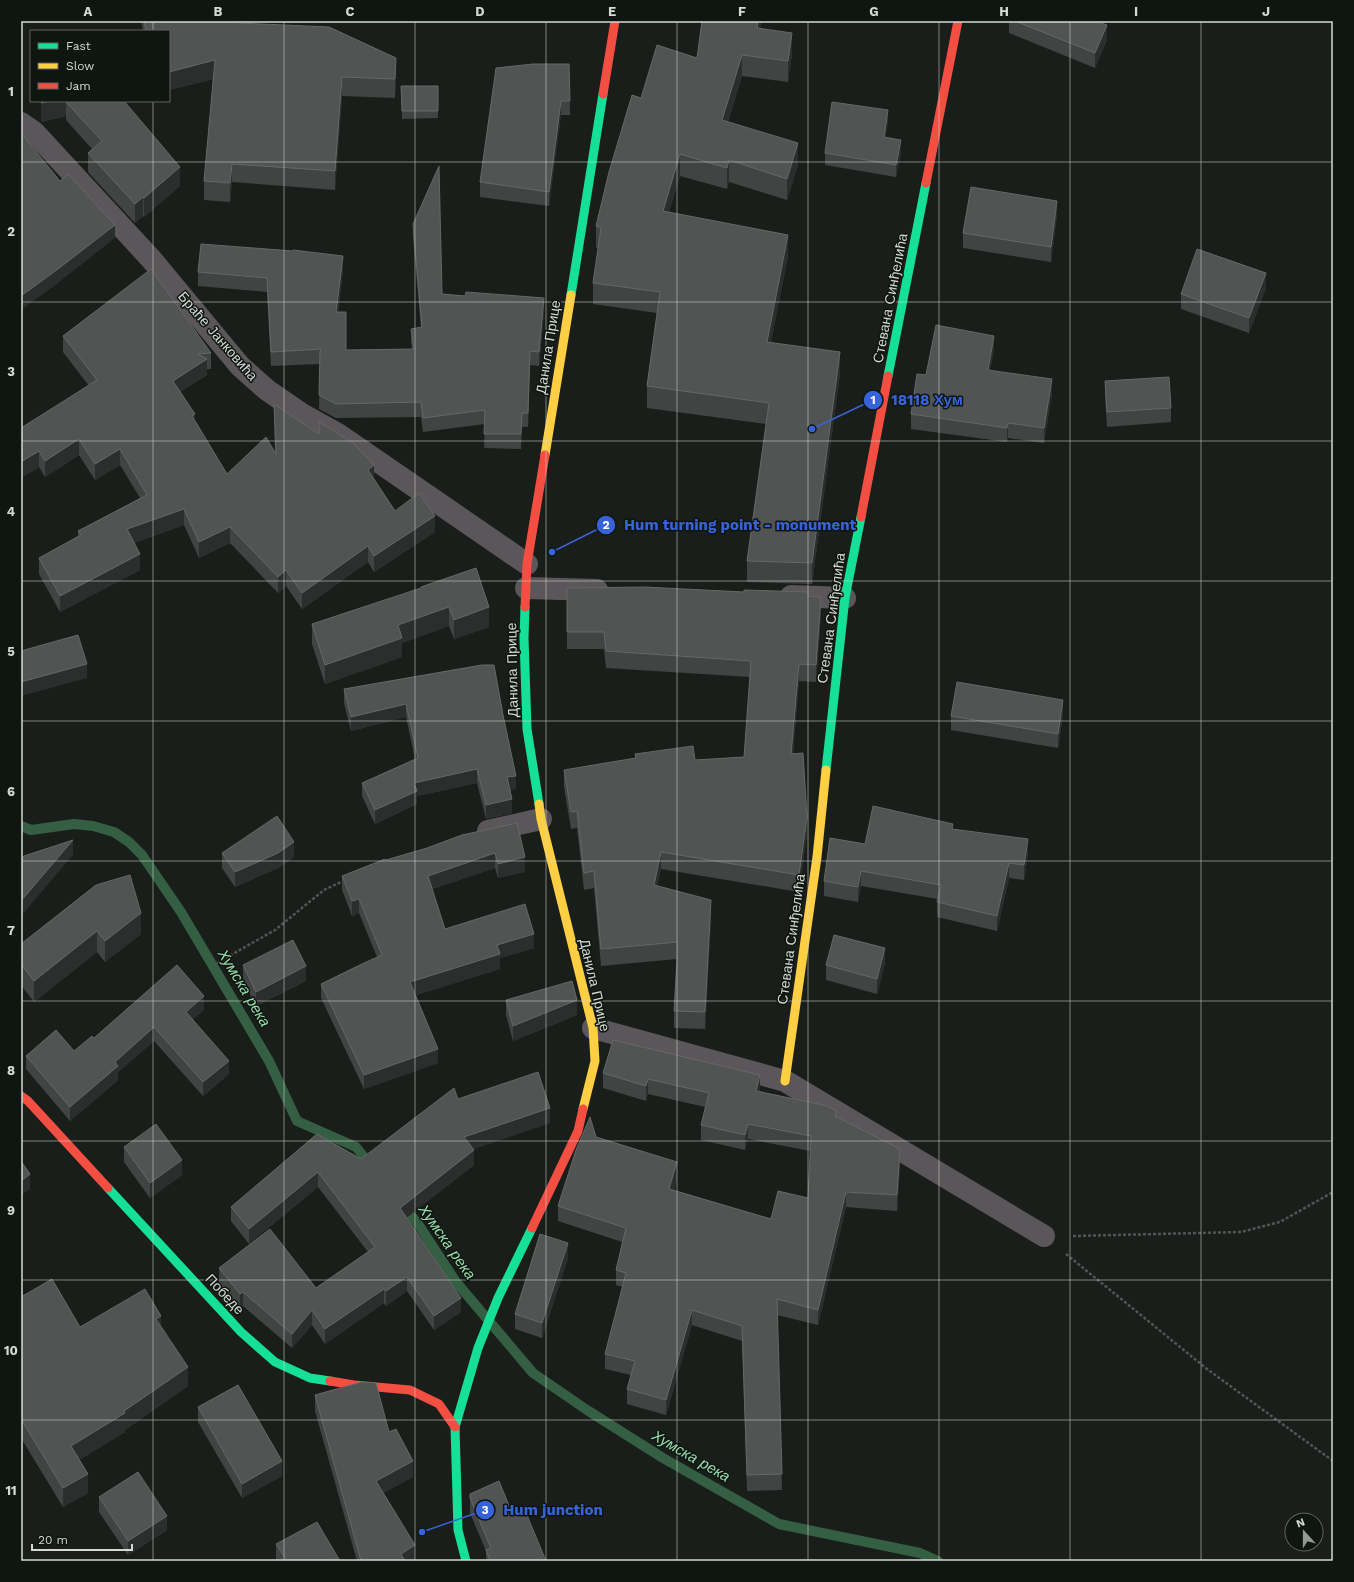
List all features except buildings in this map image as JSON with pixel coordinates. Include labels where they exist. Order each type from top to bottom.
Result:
[{"type":"street","name":"Данила Прице","points":[[456,1427],[478,1348],[498,1298],[578,1131],[595,1060],[593,1028],[541,819],[527,730],[524,638],[528,564],[615,21]]},
{"type":"street","name":"Стевана Синђелића","points":[[785,1081],[817,857],[845,598],[958,21]]},
{"type":"street","name":"Браће Јанковића","points":[[21,123],[34,132],[152,260],[240,366],[267,390],[302,414],[338,434],[528,564]]},
{"type":"street","points":[[526,588],[614,591]]},
{"type":"street","points":[[773,596],[845,598]]},
{"type":"street","points":[[466,836],[541,819]]},
{"type":"street","points":[[593,1028],[785,1081],[1044,1236]]},
{"type":"street","name":"Победе","points":[[21,1096],[28,1101],[241,1332],[275,1362],[310,1378],[354,1385],[410,1390],[439,1404],[456,1427]]},
{"type":"street","points":[[456,1427],[458,1530],[466,1561]]},
{"type":"path","points":[[217,963],[275,930],[324,890],[350,877]]},
{"type":"path","points":[[1044,1236],[1241,1232],[1280,1222],[1333,1192]]},
{"type":"path","points":[[1044,1236],[1207,1369],[1333,1461]]},
{"type":"waterway","name":"Хумска река","points":[[21,826],[31,830],[74,824],[93,826],[114,832],[129,842],[142,855],[181,912],[269,1061],[297,1121],[356,1147],[372,1167]]},
{"type":"waterway","name":"Хумска река","points":[[403,1205],[418,1224],[456,1282],[533,1373],[587,1410],[663,1458],[779,1524],[920,1553],[938,1561]]},
{"type":"traffic: fast","points":[[571,295],[603,94]]},
{"type":"traffic: fast","points":[[888,376],[926,183]]},
{"type":"traffic: fast","points":[[826,770],[845,598],[861,517]]},
{"type":"traffic: fast","points":[[525,607],[524,638],[527,729],[539,804]]},
{"type":"traffic: fast","points":[[108,1188],[241,1332],[275,1362],[310,1378],[330,1381]]},
{"type":"traffic: fast","points":[[466,1561],[458,1530],[455,1427],[478,1348],[498,1298],[532,1228]]},
{"type":"traffic: slow","points":[[545,455],[571,295]]},
{"type":"traffic: slow","points":[[785,1081],[817,857],[826,770]]},
{"type":"traffic: slow","points":[[539,804],[541,819],[593,1028],[595,1061],[583,1109]]},
{"type":"traffic: jam","points":[[603,94],[615,21]]},
{"type":"traffic: jam","points":[[926,183],[958,21]]},
{"type":"traffic: jam","points":[[861,517],[888,376]]},
{"type":"traffic: jam","points":[[525,607],[527,564],[545,455]]},
{"type":"traffic: jam","points":[[21,1096],[28,1101],[108,1188]]},
{"type":"traffic: jam","points":[[532,1228],[578,1131],[583,1109]]},
{"type":"traffic: jam","points":[[330,1381],[354,1385],[410,1390],[439,1404],[455,1427]]},
{"type":"place","name":"18118 Хум","points":[[812,429]]},
{"type":"place","name":"Hum turning point - monument","points":[[552,552]]},
{"type":"place","name":"Hum junction","points":[[422,1532]]}]
